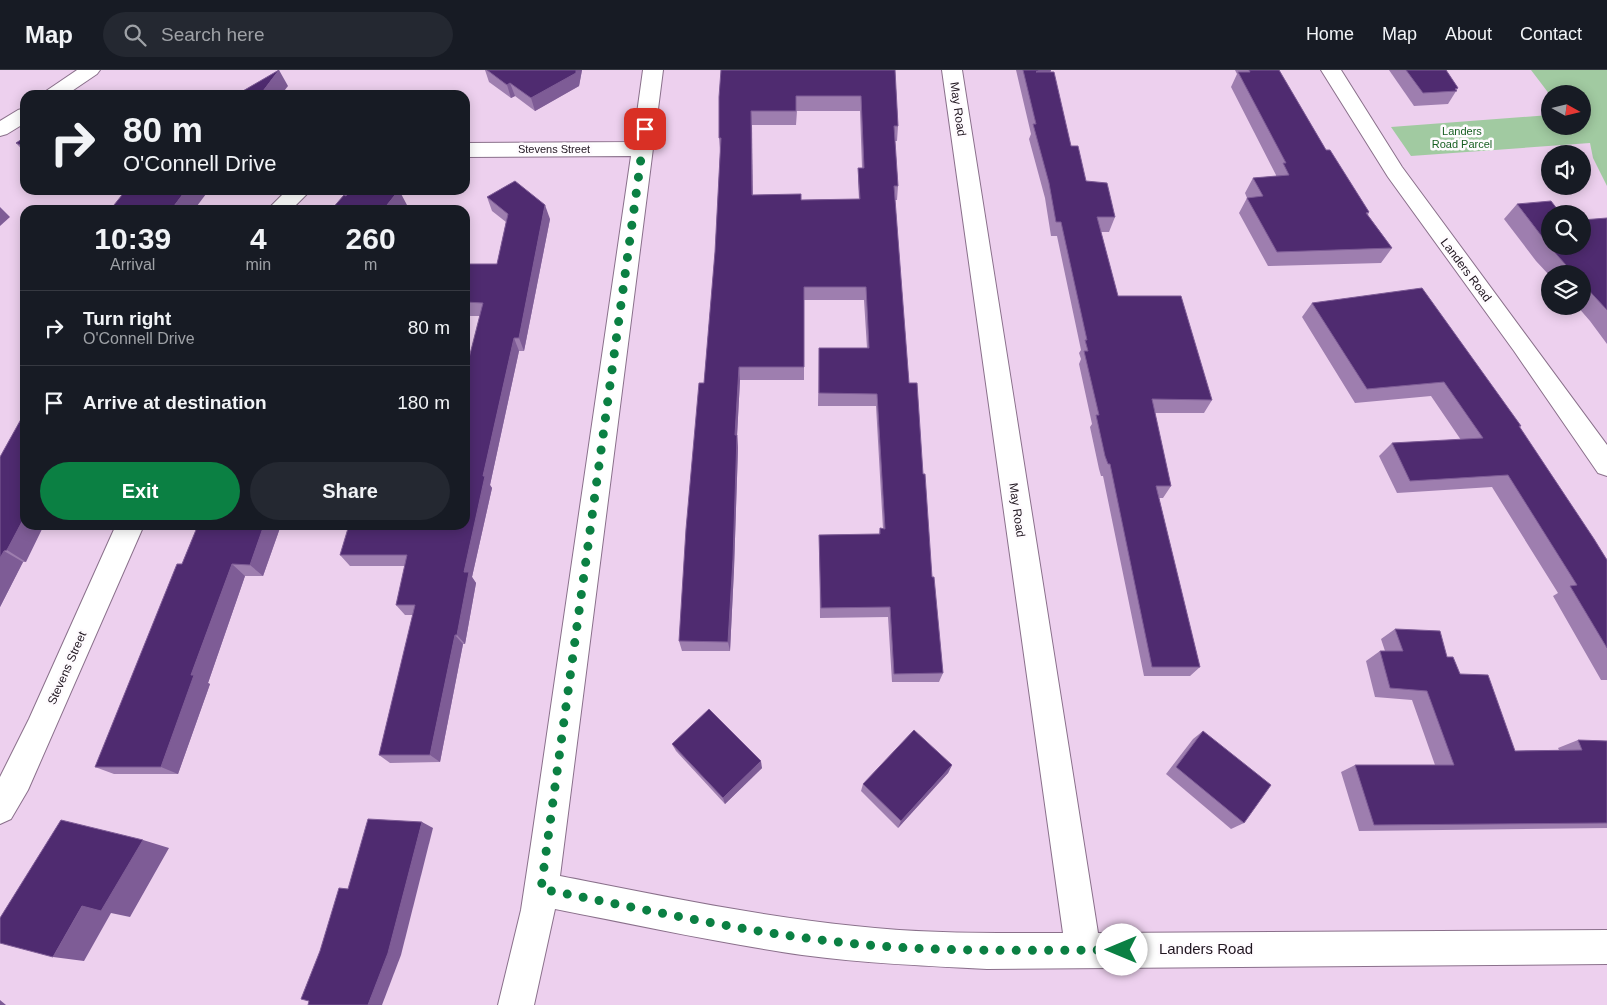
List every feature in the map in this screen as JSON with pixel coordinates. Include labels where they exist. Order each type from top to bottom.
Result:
[{"type":"street","points":[[60,90],[90,70]]},
{"type":"street","points":[[516,1005],[541,889],[653,70]]},
{"type":"street","name":"May Road","points":[[952,70],[1083,950]]},
{"type":"street","name":"Landers Road","points":[[1331,70],[1395,172],[1607,465]]},
{"type":"street","points":[[0,130],[20,117]]},
{"type":"street","name":"Stevens Street","points":[[470,150],[642,149]]},
{"type":"street","points":[[284,205],[294,195]]},
{"type":"street","name":"Stevens Street","points":[[0,808],[17,779],[40,730],[128,530]]},
{"type":"street","name":"Landers Road","points":[[541,889],[767,932],[839,942],[913,948],[1083,950],[1607,947]]},
{"type":"green space","name":"Landers Road Parcel","points":[[1531,70],[1607,70],[1607,186],[1593,158],[1590,143],[1541,145],[1541,147],[1411,156],[1391,127],[1541,116],[1541,135],[1591,135],[1591,85],[1542,85]]},
{"type":"building","points":[[279,70],[264,90],[245,90]]},
{"type":"building","points":[[487,70],[576,70],[576,73],[531,98],[510,83],[507,85]]},
{"type":"building","points":[[721,70],[895,70],[898,126],[894,126],[898,186],[894,186],[909,383],[917,383],[932,577],[934,577],[943,673],[894,674],[890,607],[821,608],[819,535],[880,534],[880,528],[885,529],[877,394],[819,393],[819,348],[869,348],[866,287],[804,287],[804,367],[739,367],[735,435],[737,435],[733,559],[728,642],[679,641],[686,529],[699,383],[704,383],[715,252],[721,138],[719,138]],"holes":[[[796,96],[861,96],[864,168],[858,168],[860,199],[801,200],[801,194],[752,195],[751,111],[796,111]]]},
{"type":"building","points":[[1023,70],[1054,72],[1071,146],[1078,146],[1086,181],[1107,183],[1115,217],[1097,217],[1118,296],[1181,296],[1212,400],[1152,399],[1171,486],[1156,486],[1200,667],[1152,667],[1110,464],[1108,464],[1105,456],[1096,415],[1099,415],[1084,351],[1088,351],[1085,340],[1087,340],[1061,222],[1056,222],[1049,183],[1033,124],[1036,124]]},
{"type":"building","points":[[1249,70],[1279,70],[1326,150],[1330,150],[1369,212],[1366,213],[1392,248],[1277,252],[1247,198],[1263,196],[1253,178],[1289,175],[1283,163],[1286,163],[1238,72],[1250,72]]},
{"type":"building","points":[[1406,70],[1446,70],[1458,88],[1455,89],[1457,91],[1423,93]]},
{"type":"building","points":[[515,181],[545,205],[519,338],[514,338],[483,476],[485,476],[464,572],[469,572],[430,755],[379,755],[415,605],[396,605],[407,555],[340,555],[348,530],[470,530],[470,354],[483,303],[470,302],[470,264],[497,264],[508,214],[487,197]]},
{"type":"building","points":[[122,195],[182,195],[175,205],[114,205]]},
{"type":"building","points":[[344,195],[395,195],[387,205],[335,205]]},
{"type":"building","points":[[1551,201],[1554,205],[1541,205],[1541,235],[1517,204]]},
{"type":"building","points":[[1607,218],[1607,310],[1591,293],[1591,265],[1566,265],[1557,255],[1591,255],[1591,219]]},
{"type":"building","points":[[1422,288],[1521,426],[1519,426],[1607,560],[1607,648],[1570,586],[1577,585],[1508,475],[1410,481],[1392,443],[1483,438],[1444,382],[1367,389],[1312,303]]},
{"type":"building","points":[[20,421],[20,525],[7,550],[4,551],[0,558],[0,457]]},
{"type":"building","points":[[196,530],[262,530],[250,565],[232,564],[191,675],[194,675],[161,767],[95,767],[177,564],[182,564]]},
{"type":"building","points":[[1395,629],[1440,631],[1447,657],[1453,657],[1460,674],[1488,675],[1515,751],[1582,750],[1578,740],[1607,741],[1607,823],[1374,825],[1355,765],[1454,765],[1427,691],[1390,688],[1380,651],[1403,651]]},
{"type":"building","points":[[709,709],[761,761],[723,798],[672,744]]},
{"type":"building","points":[[914,730],[952,765],[901,821],[863,784]]},
{"type":"building","points":[[1203,731],[1271,785],[1244,823],[1176,767]]},
{"type":"building","points":[[368,819],[422,822],[388,953],[368,1005],[308,1005],[309,1001],[301,999],[320,951],[339,888],[348,889]]},
{"type":"building","points":[[61,820],[143,840],[101,911],[82,906],[53,957],[0,943],[0,918]]},
{"type":"route","points":[[645,129],[541,889],[767,932],[839,942],[913,948],[1122,950]]}]
